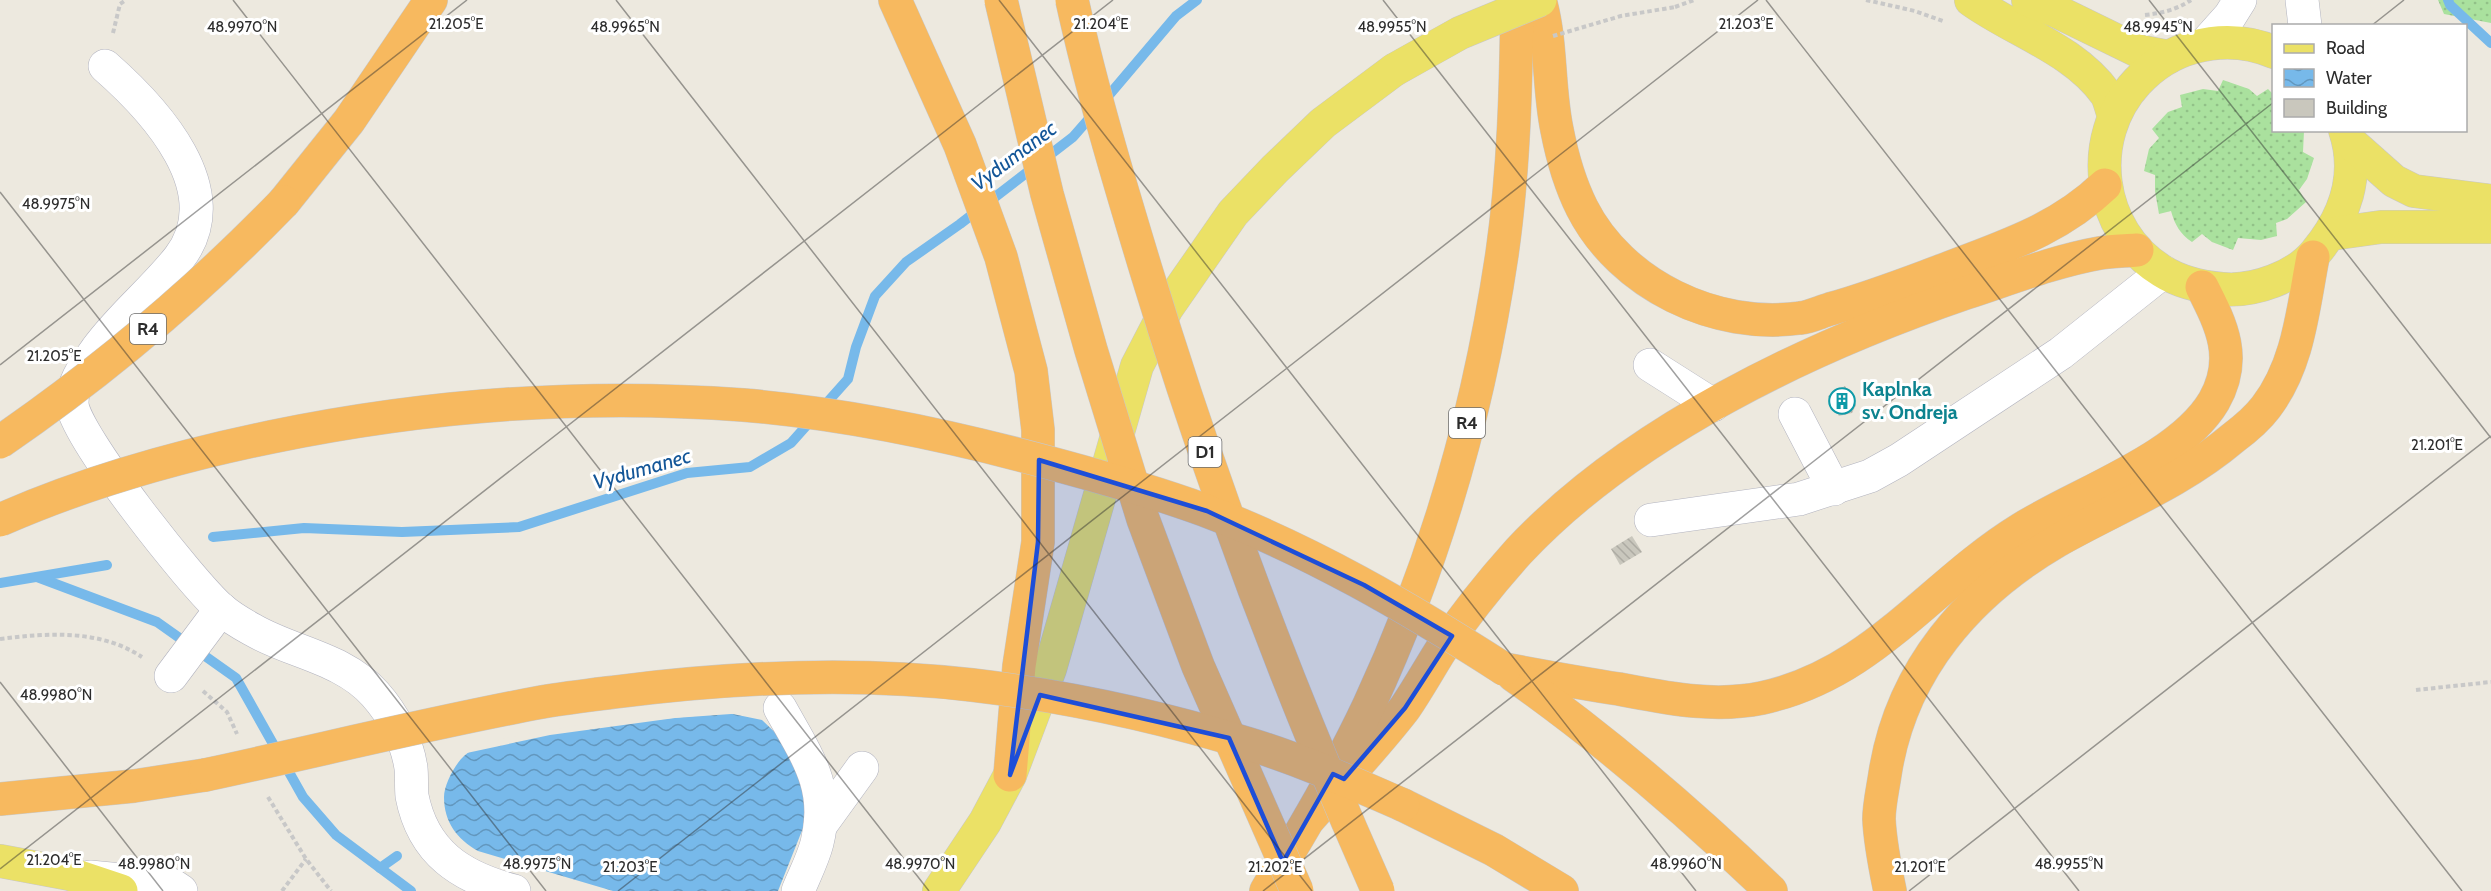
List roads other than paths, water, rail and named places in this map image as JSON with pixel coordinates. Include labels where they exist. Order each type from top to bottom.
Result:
[{"type":"highway","name":"R4","points":[[0,442],[117,356],[193,292],[284,202],[349,120],[431,0]]},
{"type":"highway","points":[[895,0],[960,145],[1001,256],[1030,371],[1038,430],[1040,476],[1038,542],[1019,666],[1010,775]]},
{"type":"highway","points":[[1001,0],[1047,194],[1091,350],[1143,519],[1198,666],[1297,891]]},
{"type":"highway","name":"D1","points":[[1072,0],[1081,42],[1125,201],[1177,373],[1234,537],[1297,700],[1378,891]]},
{"type":"highway","name":"R4","points":[[1266,891],[1310,818],[1369,705],[1431,549],[1458,460],[1487,340],[1502,253],[1511,174],[1517,0]]},
{"type":"highway","points":[[1540,0],[1548,27],[1556,129],[1566,168],[1582,208],[1598,233],[1622,261],[1646,280],[1677,298],[1709,310],[1742,317],[1773,320],[1801,318],[1860,301],[2032,236],[2085,205],[2105,185]]},
{"type":"highway","points":[[1890,891],[1884,866],[1879,817],[1884,777],[1893,734],[1906,698],[1927,659],[1951,629],[1992,586],[2058,541],[2183,475],[2214,455],[2259,415],[2280,386],[2292,359],[2322,245]]},
{"type":"highway","points":[[1310,818],[1405,708],[1442,649],[1518,553],[1559,512],[1616,466],[1713,405],[1786,366],[1931,305],[2023,274],[2100,253],[2137,250]]},
{"type":"highway","points":[[1504,669],[1692,703],[1760,698],[1799,689],[1834,671],[1867,651],[1907,621],[1987,553],[2020,529],[2152,457],[2180,439],[2199,421],[2214,402],[2223,383],[2227,365],[2226,343],[2218,318],[2202,287]]},
{"type":"highway","points":[[0,520],[140,470],[215,449],[333,424],[427,411],[532,402],[637,401],[744,405],[871,422],[983,444],[1141,488],[1207,511],[1354,580],[1426,619],[1504,669],[1624,758],[1701,824],[1772,891]]},
{"type":"highway","points":[[0,799],[134,786],[205,775],[544,702],[672,685],[750,679],[879,679],[971,685],[1103,706],[1251,744],[1320,769],[1403,805],[1494,850],[1562,891]]},
{"type":"main road","points":[[939,891],[985,822],[1010,775],[1050,669],[1137,366],[1167,308],[1233,213],[1323,123],[1394,70],[1460,33],[1496,16],[1540,0]]},
{"type":"main road","points":[[1971,0],[1995,17],[2080,66],[2107,95],[2114,116]]},
{"type":"main road","points":[[2028,0],[2100,31],[2138,51],[2169,57]]},
{"type":"main road","points":[[2272,51],[2233,42],[2205,44],[2169,57],[2146,72],[2127,92],[2114,116],[2104,150],[2105,185],[2111,209],[2122,231],[2137,250],[2163,272],[2202,287],[2232,290],[2261,286],[2289,274],[2322,245],[2343,213],[2352,165],[2347,136]]},
{"type":"main road","points":[[2347,136],[2394,182],[2414,191],[2491,201]]},
{"type":"main road","points":[[2322,245],[2381,227],[2491,227]]},
{"type":"main road","points":[[0,861],[75,875],[122,891]]},
{"type":"street","points":[[2205,44],[2230,16],[2240,0]]},
{"type":"street","points":[[2302,0],[2305,24]]},
{"type":"street","points":[[105,66],[135,93],[183,155],[196,194],[194,231],[180,257],[102,342],[76,380],[72,404],[77,422],[90,446],[192,579],[221,609],[254,631],[350,673],[375,693],[393,718],[406,745],[415,809],[428,838],[442,856],[464,873],[514,891]]},
{"type":"street","points":[[1651,520],[1799,499],[1870,476],[2061,353],[2163,272]]},
{"type":"street","points":[[1650,365],[1713,405]]},
{"type":"street","points":[[1795,414],[1834,489]]},
{"type":"street","points":[[176,669],[221,609]]},
{"type":"street","points":[[780,708],[808,757],[822,795],[817,845],[798,891]]},
{"type":"street","points":[[820,826],[862,768]]},
{"type":"street","points":[[75,875],[172,885],[181,891]]},
{"type":"water","points":[[728,713],[762,720],[786,743],[811,808],[778,891],[613,891],[478,851],[458,835],[446,814],[444,792],[451,775],[464,756],[478,747],[495,742],[579,729]]},
{"type":"waterway","name":"Vydumanec","points":[[1104,101],[1176,16],[1197,0]]},
{"type":"waterway","name":"Vydumanec","points":[[2448,0],[2450,5],[2491,43]]},
{"type":"waterway","name":"Vydumanec","points":[[213,537],[304,528],[402,532],[519,527],[687,473],[750,467],[791,443],[848,379],[856,347],[875,296],[906,262],[960,224],[1073,137],[1094,113]]},
{"type":"waterway","name":"Vydumanec","points":[[0,583],[107,565]]},
{"type":"waterway","points":[[37,577],[157,622],[236,678],[303,797],[336,835],[411,891]]},
{"type":"waterway","points":[[380,868],[397,856]]},
{"type":"place","name":"Kaplnka sv. Ondreja","points":[[1842,401]]}]
